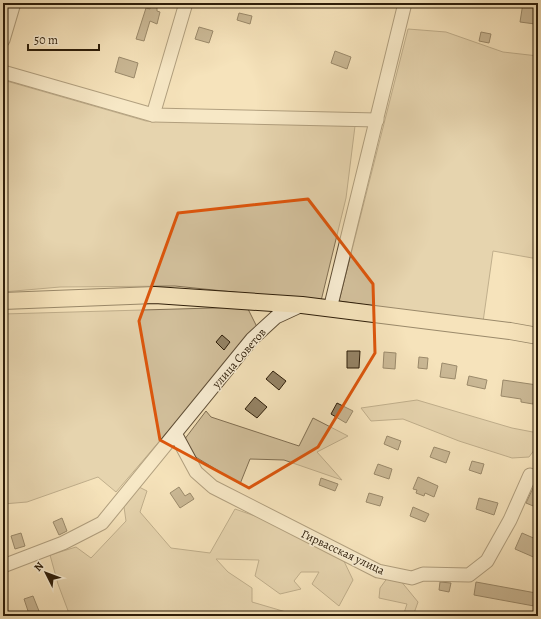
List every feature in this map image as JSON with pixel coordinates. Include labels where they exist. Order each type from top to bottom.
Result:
[{"type":"main road","points":[[3,301],[155,295],[302,305],[510,331],[538,336]]},
{"type":"street","points":[[3,40],[14,3]]},
{"type":"street","points":[[153,115],[186,3]]},
{"type":"street","points":[[330,309],[405,3]]},
{"type":"street","points":[[3,72],[153,115],[377,120]]},
{"type":"street","name":"улица Советов","points":[[3,566],[63,544],[102,523],[176,435],[252,339],[276,317],[302,305]]},
{"type":"street","name":"Гирвасская улица","points":[[176,435],[196,472],[213,487],[378,571],[412,578],[423,574],[469,575],[487,560],[510,520],[530,475],[538,478]]},
{"type":"highlighted area","points":[[308,199],[373,284],[375,353],[318,447],[249,488],[160,440],[139,321],[178,213]]},
{"type":"shaded area","points":[[408,29],[446,32],[503,52],[538,56],[538,259],[493,251],[483,322],[339,301]]},
{"type":"shaded area","points":[[3,80],[146,121],[355,126],[346,198],[321,301],[175,286],[60,287],[3,292]]},
{"type":"shaded area","points":[[247,307],[257,327],[116,492],[98,477],[27,502],[3,504],[3,314]]},
{"type":"shaded area","points":[[417,400],[512,428],[538,433],[538,445],[529,457],[512,458],[459,441],[403,419],[371,421],[361,408]]},
{"type":"shaded area","points":[[206,411],[211,417],[299,446],[313,418],[348,436],[317,452],[342,480],[284,460],[250,459],[240,484],[194,456],[184,440]]},
{"type":"shaded area","points":[[139,487],[147,491],[140,512],[171,548],[210,553],[235,509],[281,525],[342,557],[353,580],[339,606],[312,584],[319,572],[301,572],[294,581],[301,589],[280,594],[255,576],[259,560],[216,559],[228,572],[252,588],[252,602],[286,612],[289,616],[70,616],[58,584],[50,555],[76,547],[91,558],[126,521],[124,507]]},
{"type":"shaded area","points":[[388,577],[400,580],[418,602],[413,616],[403,616],[407,604],[379,598],[380,588]]},
{"type":"building","points":[[523,3],[538,6],[535,24],[520,22]]},
{"type":"building","points":[[150,6],[157,8],[157,11],[160,12],[157,24],[150,21],[144,41],[136,39],[146,8],[150,9]]},
{"type":"building","points":[[239,13],[252,16],[250,24],[237,20]]},
{"type":"building","points":[[199,27],[213,31],[209,43],[195,39]]},
{"type":"building","points":[[481,32],[491,34],[489,43],[479,41]]},
{"type":"building","points":[[335,51],[351,57],[347,69],[331,63]]},
{"type":"building","points":[[119,57],[138,63],[134,78],[115,72]]},
{"type":"building","points":[[222,335],[230,342],[224,350],[216,342]]},
{"type":"building","points":[[347,351],[360,351],[359,368],[347,368]]},
{"type":"building","points":[[384,352],[396,353],[395,369],[383,368]]},
{"type":"building","points":[[419,357],[428,358],[427,369],[418,368]]},
{"type":"building","points":[[442,363],[457,366],[455,379],[440,377]]},
{"type":"building","points":[[273,371],[286,381],[279,390],[266,379]]},
{"type":"building","points":[[469,376],[487,380],[485,389],[467,385]]},
{"type":"building","points":[[503,380],[537,385],[533,404],[521,402],[521,399],[501,396]]},
{"type":"building","points":[[255,397],[267,407],[257,418],[245,409]]},
{"type":"building","points":[[337,403],[353,411],[346,423],[331,414]]},
{"type":"building","points":[[387,436],[401,441],[398,450],[384,444]]},
{"type":"building","points":[[434,447],[450,452],[446,463],[430,457]]},
{"type":"building","points":[[472,461],[484,464],[481,474],[469,470]]},
{"type":"building","points":[[378,464],[392,469],[389,479],[374,474]]},
{"type":"building","points":[[418,477],[438,486],[434,497],[425,493],[424,496],[416,493],[417,490],[413,489]]},
{"type":"building","points":[[321,478],[338,484],[335,491],[319,485]]},
{"type":"building","points":[[534,486],[538,487],[538,508],[526,503]]},
{"type":"building","points":[[179,487],[185,496],[190,493],[194,499],[180,508],[170,493]]},
{"type":"building","points":[[369,493],[383,497],[380,506],[366,502]]},
{"type":"building","points":[[479,498],[498,503],[494,515],[476,509]]},
{"type":"building","points":[[413,507],[429,514],[425,522],[410,516]]},
{"type":"building","points":[[62,518],[67,531],[59,535],[53,522]]},
{"type":"building","points":[[21,533],[25,546],[15,549],[11,536]]},
{"type":"building","points":[[522,533],[538,540],[538,559],[515,549]]},
{"type":"building","points":[[440,582],[451,583],[449,592],[439,590]]},
{"type":"building","points":[[476,582],[536,593],[534,606],[474,595]]},
{"type":"building","points":[[33,596],[39,611],[29,614],[24,599]]}]
